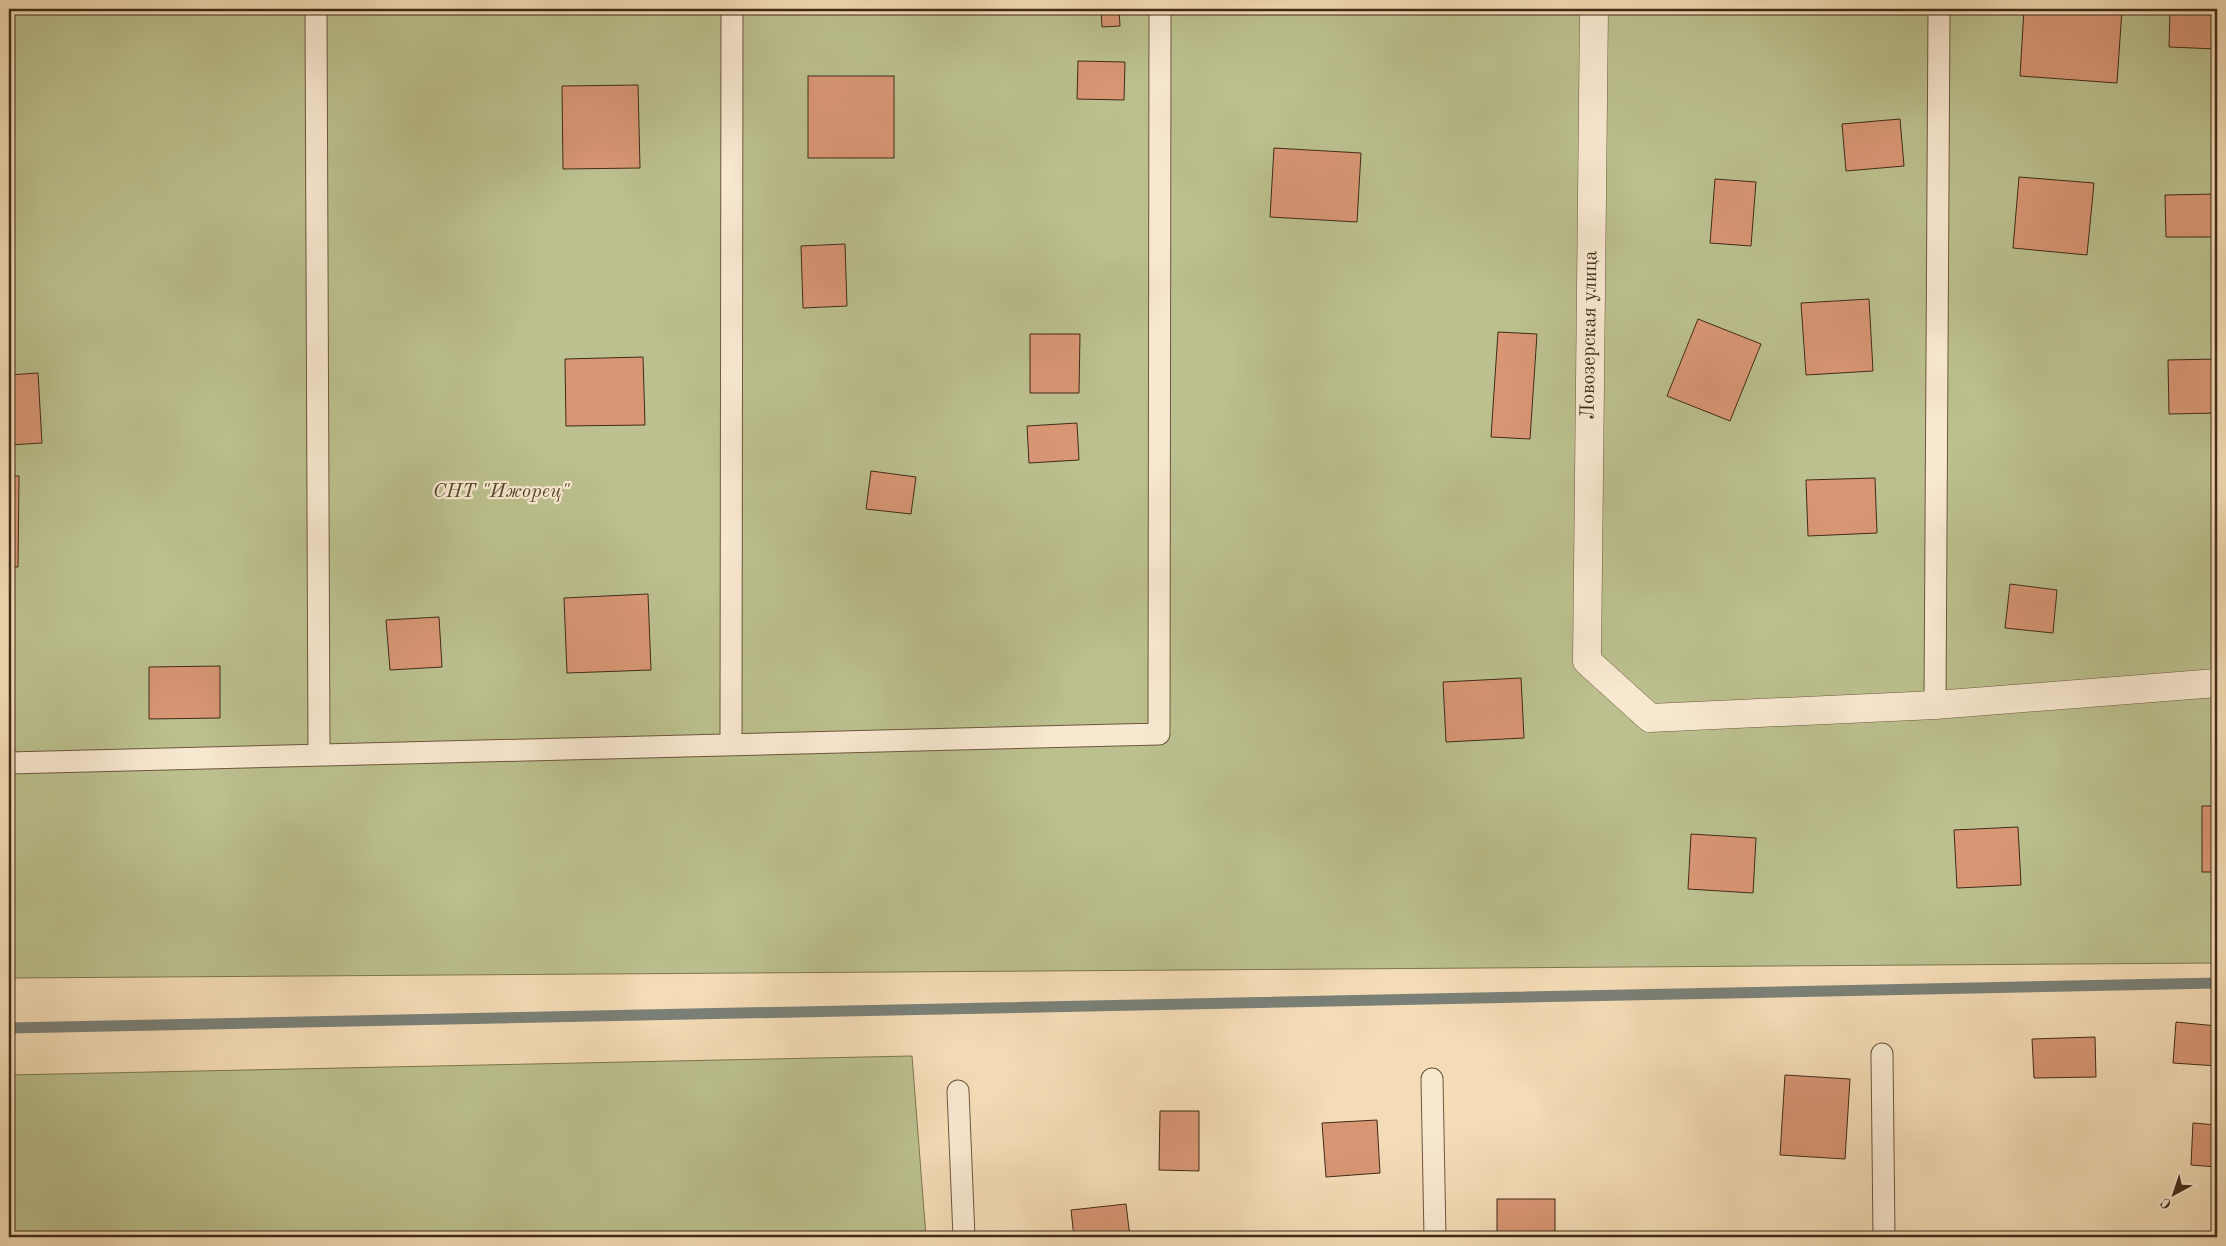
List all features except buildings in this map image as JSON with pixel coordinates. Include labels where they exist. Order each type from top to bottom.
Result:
[{"type":"street","name":"Ловозерская улица","points":[[1594,9],[1587,661],[1650,718],[1935,705]]},
{"type":"street","points":[[1935,705],[2217,683]]},
{"type":"lane","points":[[316,9],[319,754]]},
{"type":"lane","points":[[731,744],[732,9]]},
{"type":"lane","points":[[9,763],[1159,734],[1160,9]]},
{"type":"lane","points":[[1935,705],[1939,9]]},
{"type":"lane","points":[[1882,1054],[1884,1237]]},
{"type":"lane","points":[[1432,1079],[1435,1237]]},
{"type":"lane","points":[[958,1091],[964,1237]]},
{"type":"green space","name":"СНТ \"Ижорец\"","points":[[9,9],[2217,9],[2217,963],[9,978]]},
{"type":"green space","points":[[912,1056],[926,1237],[9,1237],[9,1075]]},
{"type":"waterway","points":[[9,1028],[2217,983]]}]
